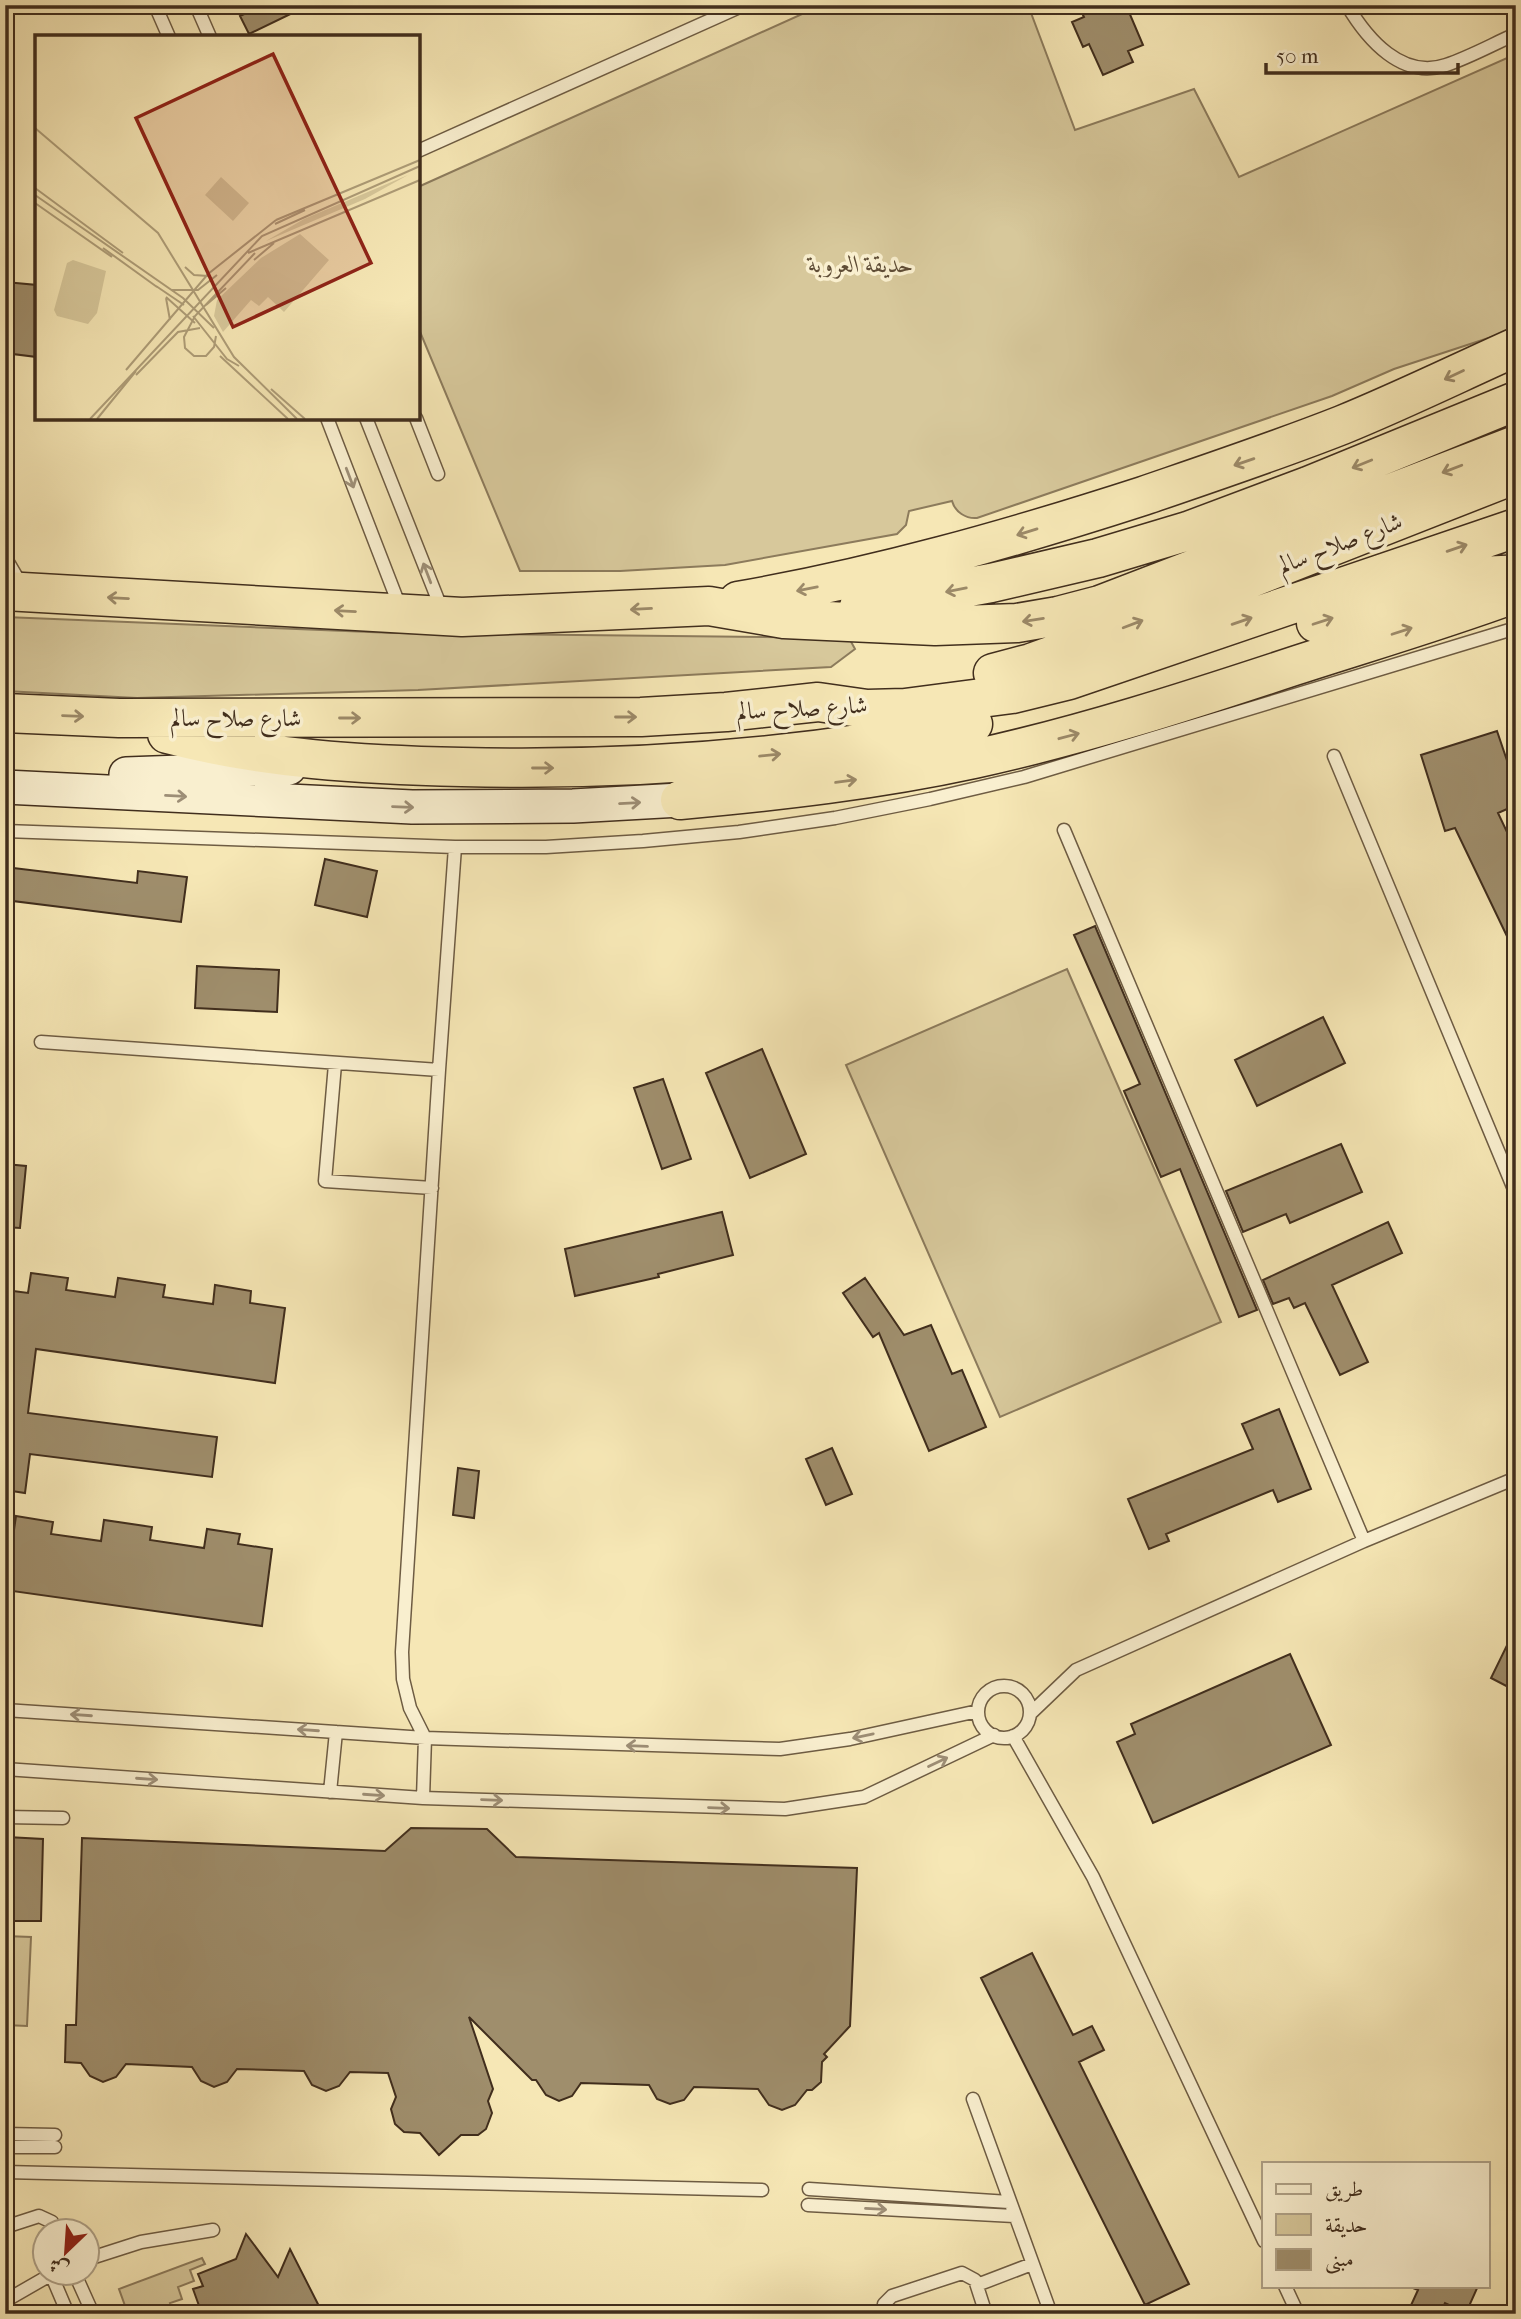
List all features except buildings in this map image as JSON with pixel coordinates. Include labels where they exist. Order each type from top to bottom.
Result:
[{"type":"highway","points":[[709,606],[813,588],[890,569],[1020,535],[1106,508],[1251,460],[1331,429],[1516,347]]},
{"type":"highway","points":[[784,618],[929,596],[1098,558],[1188,531],[1321,481],[1516,401]]},
{"type":"highway","name":"شارع صلاح سالم","points":[[15,592],[444,616],[709,606],[784,618],[897,625],[974,626],[1017,623],[1100,605],[1516,445]]},
{"type":"highway","name":"شارع صلاح سالم","points":[[5,713],[119,718],[641,717],[818,702],[867,709],[926,686],[1005,671],[1044,659],[1516,474]]},
{"type":"highway","points":[[867,709],[905,708],[985,698],[1069,680],[1516,527]]},
{"type":"highway","points":[[119,718],[202,742],[363,765],[562,768],[694,762],[824,748],[954,727],[1082,699],[1432,586],[1477,576],[1516,575]]},
{"type":"highway","points":[[681,800],[766,792],[880,776],[1055,740],[1136,718],[1516,593]]},
{"type":"main road","points":[[20,788],[101,775],[363,765]]},
{"type":"main road","points":[[20,788],[412,807],[573,806],[681,800]]},
{"type":"lane","points":[[155,5],[168,35]]},
{"type":"lane","points":[[196,5],[208,35]]},
{"type":"lane","points":[[420,150],[744,5]]},
{"type":"lane","points":[[1347,5],[1356,20],[1390,56],[1408,66],[1444,66],[1516,34]]},
{"type":"lane","points":[[328,420],[403,614]]},
{"type":"lane","points":[[367,420],[444,616]]},
{"type":"lane","points":[[417,420],[438,474]]},
{"type":"lane","points":[[5,557],[15,592]]},
{"type":"lane","points":[[5,831],[455,847],[546,847],[739,832],[835,818],[1024,777],[1516,628]]},
{"type":"lane","points":[[1334,756],[1516,1194]]},
{"type":"lane","points":[[1064,830],[1364,1541]]},
{"type":"lane","points":[[423,1798],[425,1738],[410,1708],[403,1679],[402,1652],[455,847]]},
{"type":"lane","points":[[41,1042],[439,1070]]},
{"type":"lane","points":[[335,1064],[325,1181],[432,1188]]},
{"type":"lane","points":[[1031,1713],[1076,1670],[1364,1541],[1516,1478]]},
{"type":"lane","points":[[1005,1686],[1024,1694],[1031,1713],[1022,1731],[1004,1738],[985,1730],[978,1711],[980,1700],[986,1692],[1005,1686]]},
{"type":"lane","points":[[5,1710],[425,1738],[780,1749],[850,1739],[978,1711]]},
{"type":"lane","points":[[330,1792],[336,1732]]},
{"type":"lane","points":[[5,1769],[423,1798],[785,1809],[864,1797],[993,1735]]},
{"type":"lane","points":[[1013,1736],[1093,1877],[1262,2237]]},
{"type":"lane","points":[[5,1817],[63,1818]]},
{"type":"lane","points":[[973,2099],[1051,2314]]},
{"type":"lane","points":[[5,2134],[55,2141],[5,2147]]},
{"type":"lane","points":[[5,2172],[762,2190]]},
{"type":"lane","points":[[809,2189],[1009,2202]]},
{"type":"lane","points":[[808,2205],[1014,2216]]},
{"type":"lane","points":[[5,2227],[32,2218]]},
{"type":"lane","points":[[102,2255],[141,2242],[213,2230]]},
{"type":"lane","points":[[977,2285],[1032,2264]]},
{"type":"lane","points":[[883,2314],[884,2304],[892,2296],[957,2274],[967,2274],[975,2280],[986,2314]]},
{"type":"lane","points":[[5,2301],[32,2285]]},
{"type":"lane","points":[[57,2288],[68,2314]]},
{"type":"lane","points":[[82,2288],[93,2314]]},
{"type":"lane","points":[[1286,2288],[1298,2314]]},
{"type":"green space","name":"حديقة العروبة","points":[[822,5],[1028,5],[1075,130],[1194,89],[1239,177],[1516,54],[1516,329],[1394,369],[1332,396],[977,518],[961,514],[952,501],[909,511],[906,525],[897,534],[725,565],[620,571],[520,571],[420,332],[420,186]]},
{"type":"green space","points":[[5,617],[394,633],[849,638],[855,649],[831,667],[418,690],[137,698],[5,691]]},
{"type":"green space","points":[[1067,969],[1221,1322],[1000,1417],[846,1065]]},
{"type":"green space","points":[[5,1936],[31,1937],[27,2026],[5,2025]]},
{"type":"green space","points":[[202,2258],[205,2264],[190,2270],[194,2281],[178,2287],[182,2299],[170,2303],[174,2314],[128,2314],[119,2289]]}]
